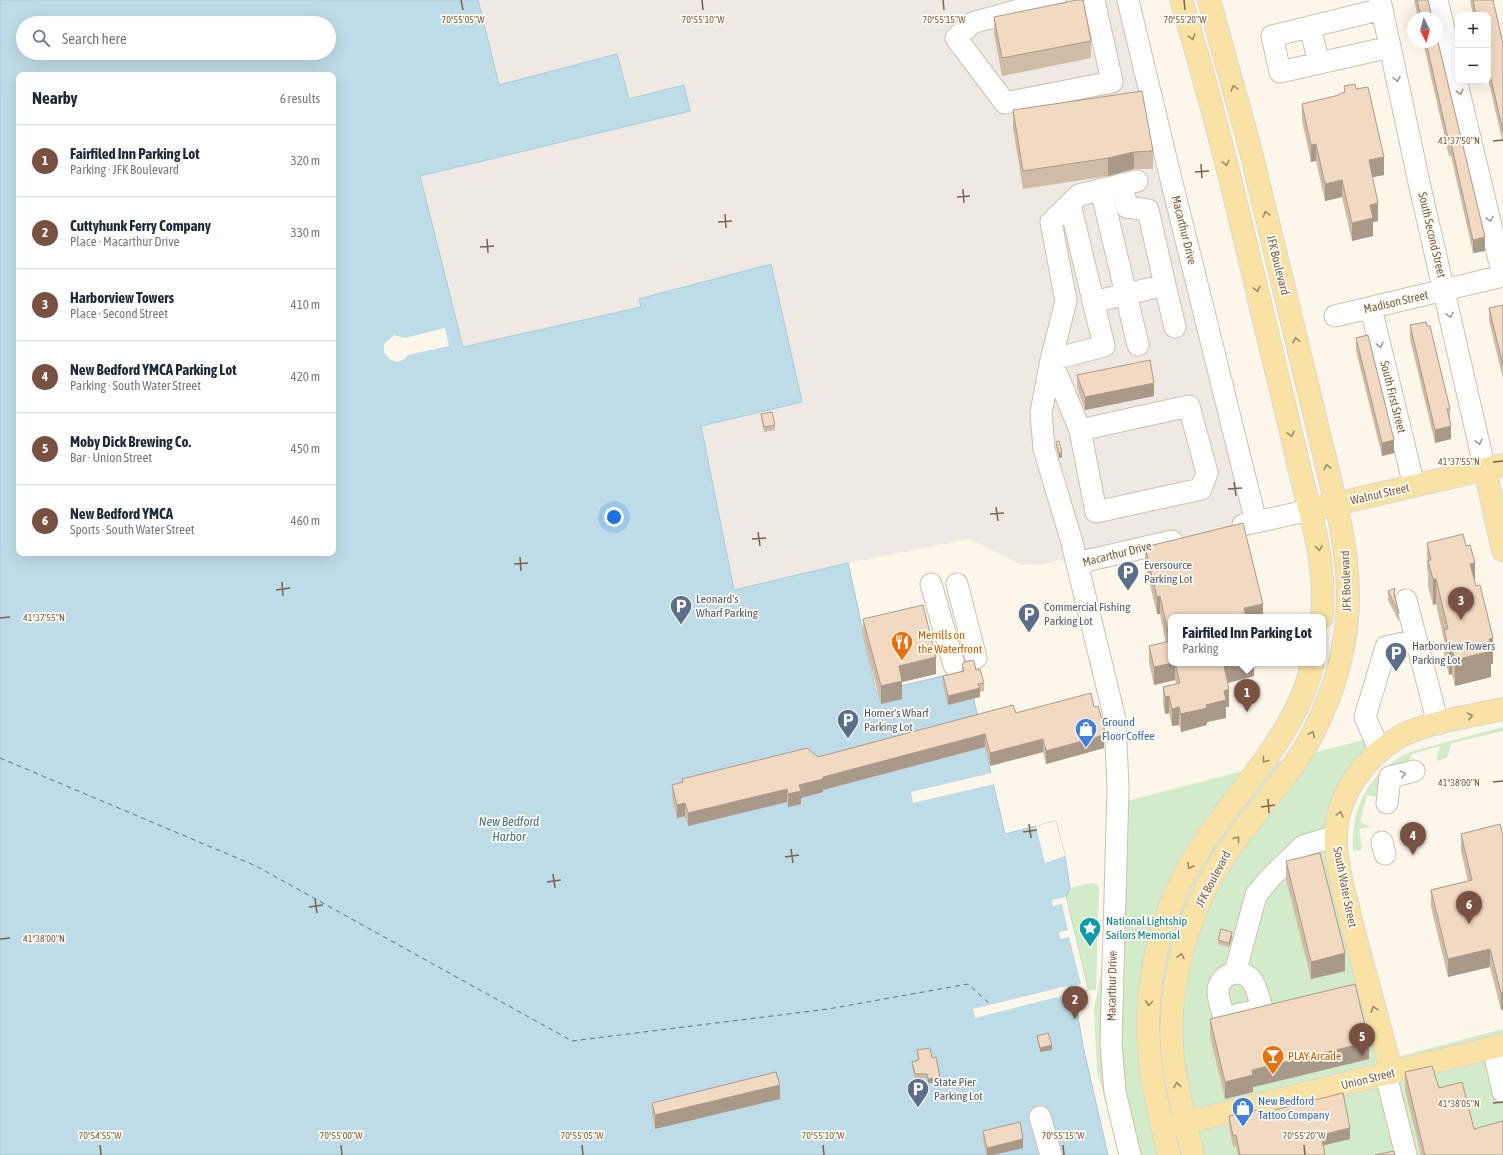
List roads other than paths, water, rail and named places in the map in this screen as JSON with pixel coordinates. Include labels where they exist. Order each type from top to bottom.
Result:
[{"type":"main road","name":"JFK Boulevard","points":[[1181,0],[1238,210],[1319,542],[1322,565],[1322,614]]},
{"type":"main road","name":"JFK Boulevard","points":[[1194,1155],[1185,1123],[1172,1040],[1175,993],[1182,952],[1188,932],[1206,888],[1229,849],[1299,756],[1322,715],[1337,676],[1345,644],[1349,597],[1344,538],[1250,148],[1209,0]]},
{"type":"main road","name":"Walnut Street","points":[[1310,510],[1494,468]]},
{"type":"main road","points":[[1494,468],[1503,550]]},
{"type":"main road","name":"JFK Boulevard","points":[[1169,1155],[1152,1070],[1148,1030],[1150,988],[1164,924],[1179,886],[1201,847],[1272,751],[1292,718],[1300,701],[1312,666]]},
{"type":"main road","name":"South Water Street","points":[[1389,1074],[1359,984],[1341,878],[1336,836],[1340,812],[1352,783],[1361,769],[1380,751],[1403,735],[1438,724],[1503,709]]},
{"type":"main road","name":"Union Street","points":[[1163,1128],[1389,1074],[1498,1046]]},
{"type":"street","points":[[1055,0],[972,23],[956,38],[1005,103],[1112,82],[1094,0]]},
{"type":"street","name":"Macarthur Drive","points":[[1128,0],[1256,522]]},
{"type":"street","points":[[1437,0],[1503,276]]},
{"type":"street","points":[[1381,4],[1310,27],[1272,36],[1280,72],[1390,47]]},
{"type":"street","name":"South Second Street","points":[[1381,4],[1444,290],[1494,468]]},
{"type":"street","points":[[1310,27],[1319,63]]},
{"type":"street","points":[[1077,563],[1044,448],[1041,413],[1051,360],[1066,301],[1051,222],[1079,195],[1129,182],[1127,207],[1148,210],[1175,327]]},
{"type":"street","points":[[1101,189],[1138,345]]},
{"type":"street","points":[[1051,360],[1104,346],[1070,204]]},
{"type":"street","name":"Madison Street","points":[[1336,316],[1503,276]]},
{"type":"street","points":[[1093,302],[1166,285]]},
{"type":"street","name":"South First Street","points":[[1371,308],[1414,486]]},
{"type":"street","points":[[1051,360],[1080,430],[1096,512],[1201,489],[1207,473],[1190,406],[1080,430]]},
{"type":"street","name":"Walnut Street","points":[[1256,522],[1310,510]]},
{"type":"street","points":[[1225,529],[1256,522]]},
{"type":"street","name":"Macarthur Drive","points":[[1130,1155],[1112,1073],[1110,1043],[1118,788],[1117,739],[1112,704],[1077,563],[1187,538]]},
{"type":"street","points":[[931,584],[954,666]]},
{"type":"street","points":[[957,584],[976,658]]},
{"type":"street","points":[[1406,600],[1438,724]]},
{"type":"street","points":[[1380,751],[1365,717],[1386,647],[1416,640]]},
{"type":"street","points":[[1387,803],[1390,777],[1414,771]]},
{"type":"street","points":[[1235,972],[1256,895],[1270,878],[1303,846],[1336,836]]},
{"type":"street","points":[[1235,972],[1241,973],[1251,979],[1270,1006],[1224,1018],[1219,998],[1220,983],[1228,975],[1235,972]]},
{"type":"street","points":[[1498,1046],[1503,1092]]},
{"type":"street","points":[[1389,1074],[1403,1154]]},
{"type":"street","points":[[1040,1117],[1051,1155]]},
{"type":"water","name":"New Bedford Harbor","points":[[0,0],[478,0],[499,85],[617,54],[629,99],[684,85],[690,111],[420,176],[463,347],[641,307],[639,299],[771,264],[802,402],[701,426],[734,590],[848,563],[876,692],[967,670],[1005,834],[1056,821],[1065,856],[1070,888],[1066,897],[1088,990],[1074,993],[1083,1046],[1108,1155],[0,1155]]},
{"type":"place","name":"Eversource Parking Lot","points":[[1128,592]]},
{"type":"place","name":"Harborview Towers","points":[[1461,620]]},
{"type":"place","name":"Leonard's Wharf Parking","points":[[681,626]]},
{"type":"place","name":"Commercial Fishing Parking Lot","points":[[1029,634]]},
{"type":"place","name":"Merrills on the Waterfront","points":[[902,662]]},
{"type":"place","name":"Harborview Towers Parking Lot","points":[[1396,672]]},
{"type":"place","name":"Fairfiled Inn Parking Lot","points":[[1247,712]]},
{"type":"place","name":"Homer's Wharf Parking Lot","points":[[848,740]]},
{"type":"place","name":"Ground Floor Coffee","points":[[1086,748]]},
{"type":"place","name":"New Bedford YMCA Parking Lot","points":[[1413,855]]},
{"type":"place","name":"New Bedford YMCA","points":[[1469,924]]},
{"type":"place","name":"National Lightship Sailors Memorial","points":[[1090,948]]},
{"type":"place","name":"Cuttyhunk Ferry Company","points":[[1075,1019]]},
{"type":"place","name":"Moby Dick Brewing Co.","points":[[1362,1056]]},
{"type":"place","name":"PLAY Arcade","points":[[1273,1076]]},
{"type":"place","name":"State Pier Parking Lot","points":[[918,1108]]},
{"type":"place","name":"New Bedford Tattoo Company","points":[[1243,1128]]}]
